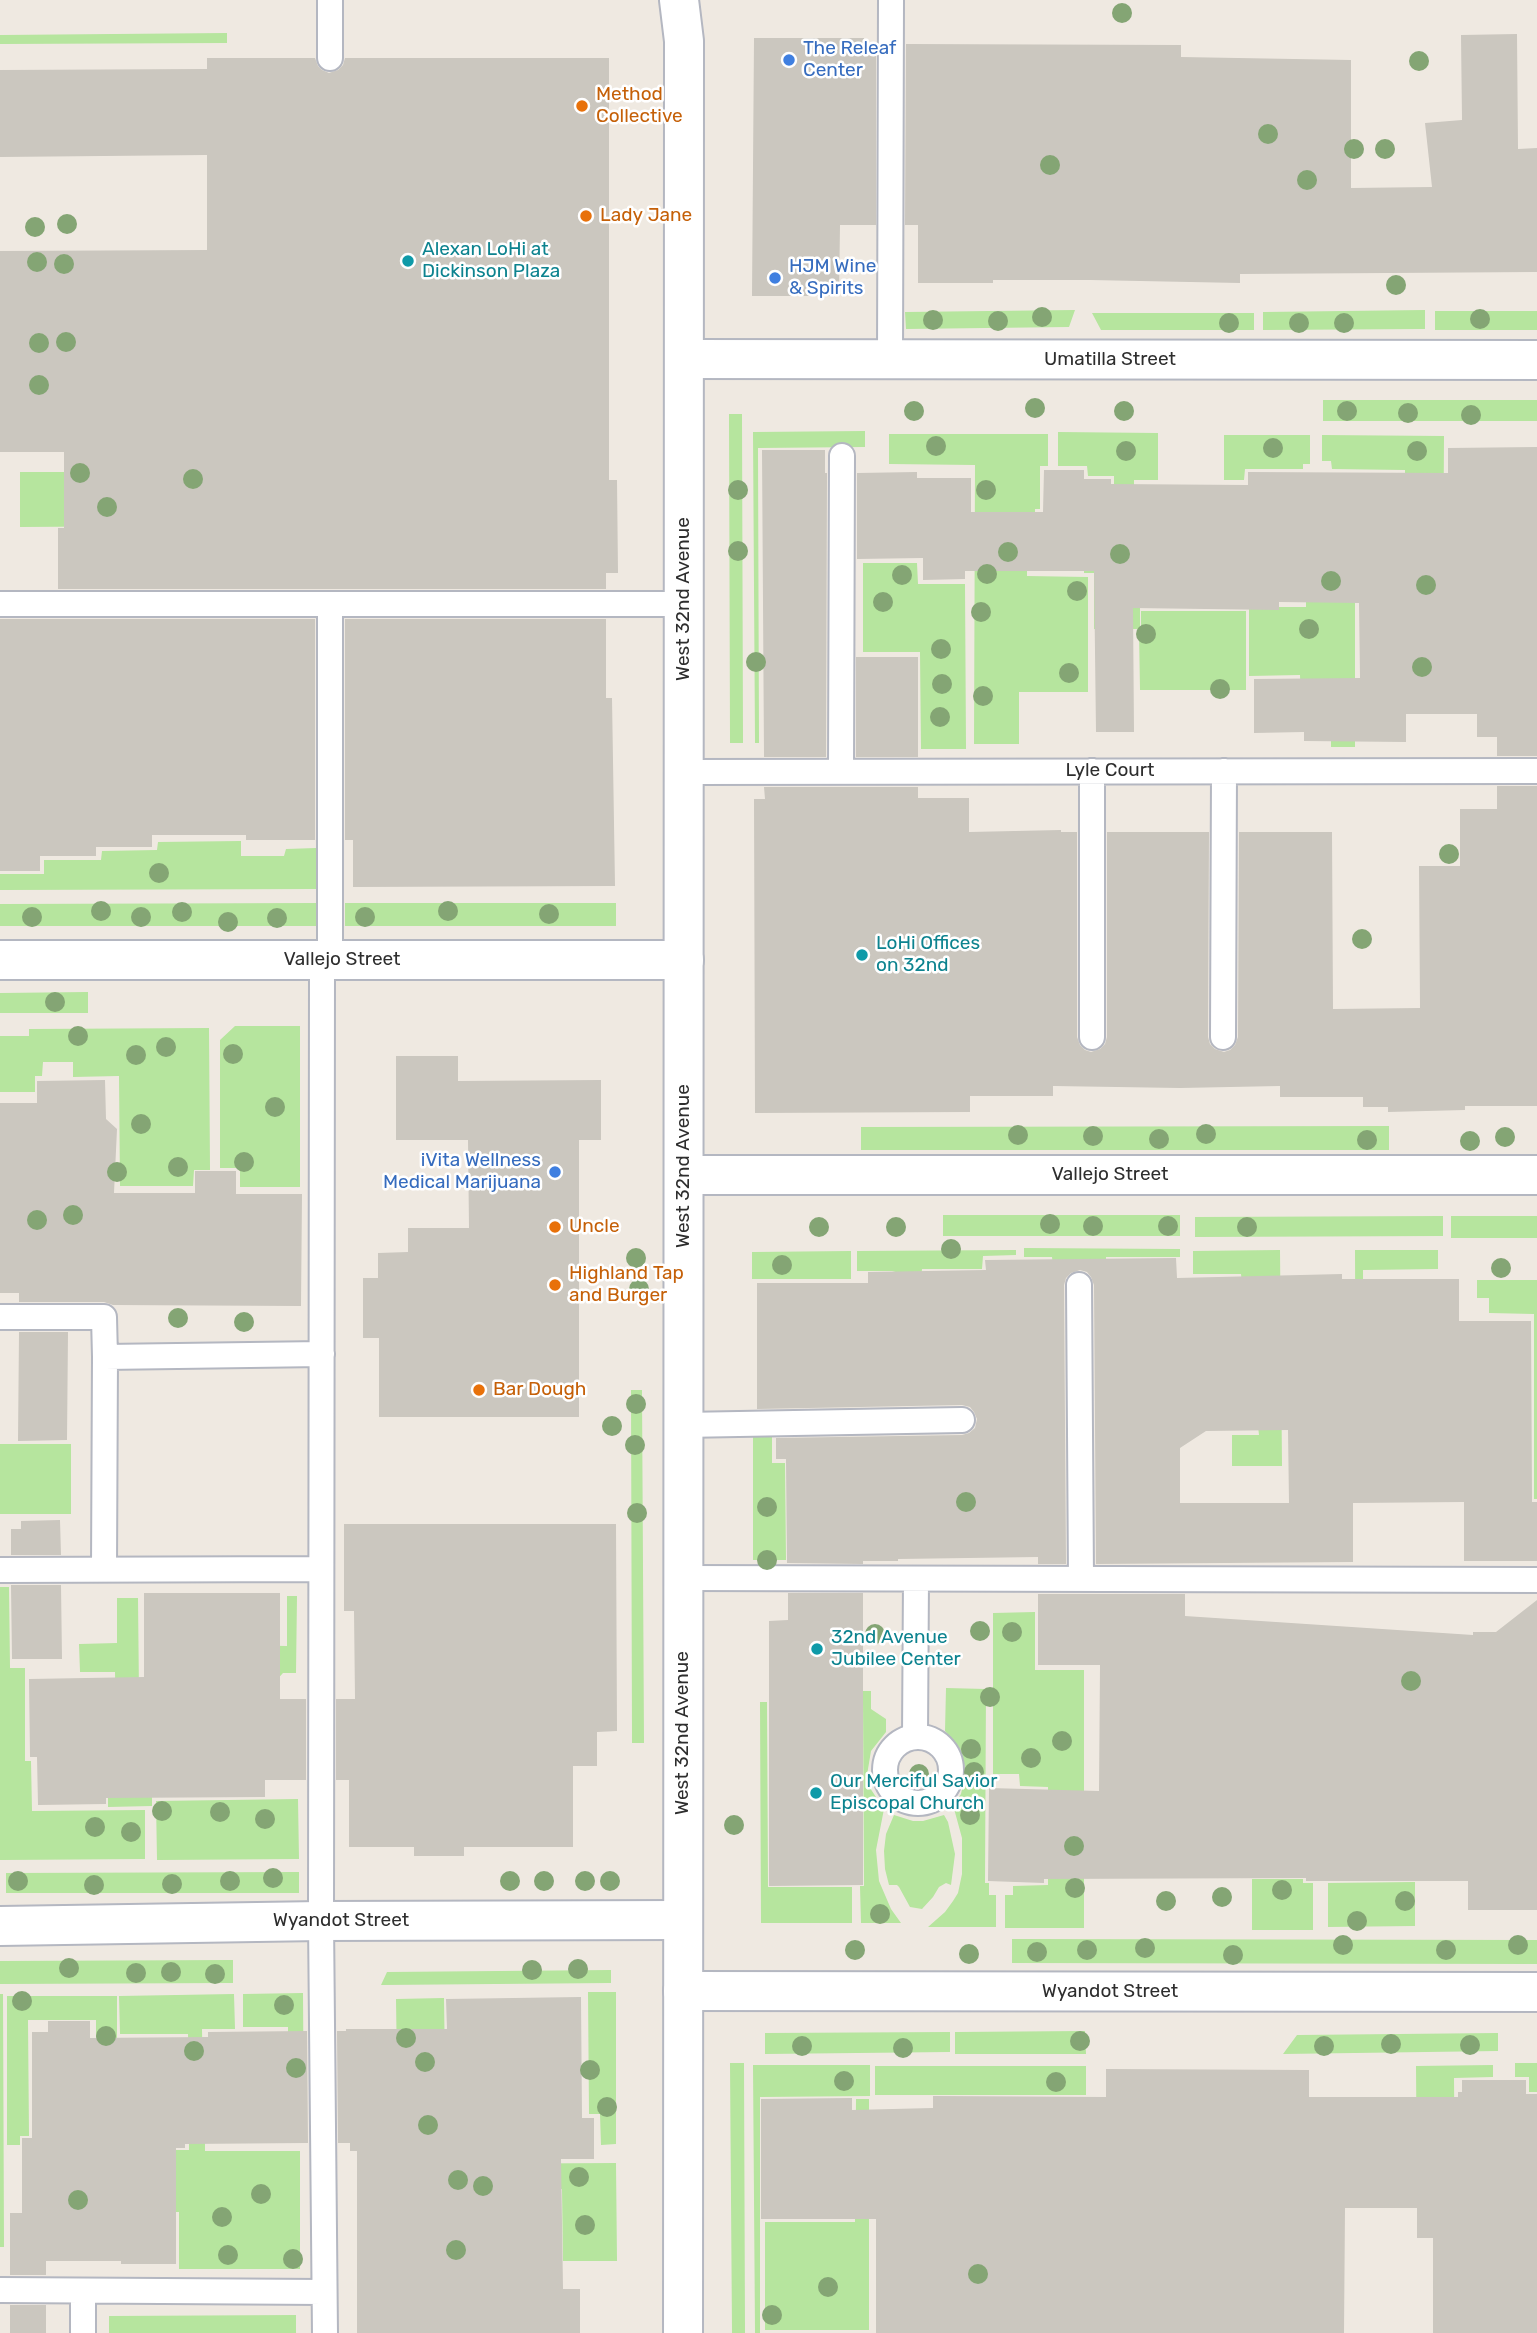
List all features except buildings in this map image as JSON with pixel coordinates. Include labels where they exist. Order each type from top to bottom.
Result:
[{"type":"street","name":"West 32nd Avenue","points":[[679,0],[684,41],[683,2333]]},
{"type":"street","name":"Umatilla Street","points":[[684,359],[1537,360]]},
{"type":"street","name":"Vallejo Street","points":[[0,960],[684,960]]},
{"type":"street","name":"Vallejo Street","points":[[684,1175],[1537,1175]]},
{"type":"street","name":"Wyandot Street","points":[[0,1926],[321,1921],[683,1920]]},
{"type":"street","name":"Wyandot Street","points":[[683,1991],[1537,1992]]},
{"type":"lane","points":[[330,0],[330,58]]},
{"type":"lane","points":[[890,360],[891,0]]},
{"type":"lane","points":[[841,771],[842,456]]},
{"type":"lane","points":[[0,604],[684,604]]},
{"type":"lane","points":[[324,2333],[321,1569],[330,604]]},
{"type":"lane","points":[[1092,771],[1092,1037]]},
{"type":"lane","points":[[1223,1037],[1224,771]]},
{"type":"lane","name":"Lyle Court","points":[[684,772],[1537,771]]},
{"type":"lane","points":[[1079,1285],[1081,1579]]},
{"type":"lane","points":[[0,1317],[104,1317],[104,1570]]},
{"type":"lane","points":[[105,1357],[322,1354]]},
{"type":"lane","points":[[683,1425],[962,1420]]},
{"type":"lane","points":[[0,1570],[321,1569]]},
{"type":"lane","points":[[683,1578],[1537,1580]]},
{"type":"lane","points":[[915,1736],[916,1579]]},
{"type":"lane","points":[[0,2290],[324,2292]]},
{"type":"lane","points":[[83,2291],[83,2333]]},
{"type":"green space","points":[[227,33],[227,43],[0,44],[0,35]]},
{"type":"green space","points":[[1075,310],[1069,327],[906,329],[905,312]]},
{"type":"green space","points":[[1425,310],[1425,329],[1263,330],[1263,312]]},
{"type":"green space","points":[[1435,311],[1537,311],[1537,330],[1435,330]]},
{"type":"green space","points":[[1092,313],[1254,313],[1254,330],[1101,330]]},
{"type":"green space","points":[[1323,400],[1537,400],[1537,421],[1323,421]]},
{"type":"green space","points":[[729,414],[742,414],[743,743],[730,743]]},
{"type":"green space","points":[[865,431],[865,447],[758,448],[759,743],[755,743],[753,432]]},
{"type":"green space","points":[[1058,432],[1158,433],[1158,480],[1134,480],[1134,577],[1140,577],[1140,629],[1094,629],[1094,573],[1084,573],[1084,559],[1114,559],[1114,476],[1088,476],[1087,466],[1058,466]]},
{"type":"green space","points":[[889,434],[1048,434],[1048,466],[1040,466],[1040,509],[1035,509],[1035,521],[1027,522],[1027,576],[1088,577],[1088,692],[1019,692],[1019,744],[974,744],[975,465],[889,464]]},
{"type":"green space","points":[[1224,435],[1310,435],[1310,464],[1303,464],[1303,469],[1245,469],[1244,480],[1224,480]]},
{"type":"green space","points":[[1322,435],[1444,436],[1443,599],[1405,599],[1405,470],[1332,469],[1331,461],[1322,461]]},
{"type":"green space","points":[[20,472],[113,472],[169,526],[20,527]]},
{"type":"green space","points":[[863,563],[917,563],[918,584],[965,584],[966,749],[921,749],[920,652],[863,652]]},
{"type":"green space","points":[[1355,578],[1355,747],[1331,747],[1331,701],[1301,701],[1300,675],[1249,676],[1249,607],[1306,607],[1306,579]]},
{"type":"green space","points":[[1141,611],[1246,611],[1246,690],[1140,690]]},
{"type":"green space","points":[[241,841],[241,856],[284,856],[286,849],[316,848],[316,889],[0,890],[0,874],[44,874],[44,860],[101,860],[102,851],[157,850],[158,842]]},
{"type":"green space","points":[[316,903],[316,926],[0,926],[0,904]]},
{"type":"green space","points":[[345,903],[616,903],[616,926],[345,926]]},
{"type":"green space","points":[[88,992],[88,1013],[0,1013],[0,993]]},
{"type":"green space","points":[[235,1026],[300,1026],[300,1187],[240,1187],[240,1168],[220,1168],[220,1040]]},
{"type":"green space","points":[[209,1028],[210,1170],[194,1170],[193,1186],[120,1186],[119,1076],[73,1077],[73,1062],[43,1062],[42,1076],[35,1076],[35,1092],[0,1092],[0,1036],[29,1036],[29,1029]]},
{"type":"green space","points":[[1389,1126],[1389,1150],[861,1150],[861,1127]]},
{"type":"green space","points":[[943,1215],[1180,1215],[1180,1236],[943,1236]]},
{"type":"green space","points":[[1443,1216],[1443,1236],[1195,1237],[1195,1217]]},
{"type":"green space","points":[[1451,1216],[1537,1216],[1537,1238],[1451,1238]]},
{"type":"green space","points":[[1024,1248],[1180,1249],[1180,1257],[1106,1257],[1106,1266],[1053,1266],[1052,1257],[1024,1257]]},
{"type":"green space","points":[[1016,1250],[1016,1255],[983,1256],[982,1269],[922,1269],[921,1279],[892,1271],[857,1271],[857,1251]]},
{"type":"green space","points":[[1280,1250],[1282,1466],[1232,1466],[1232,1435],[1259,1435],[1241,1274],[1193,1274],[1193,1251]]},
{"type":"green space","points":[[1355,1250],[1438,1250],[1438,1269],[1363,1270],[1364,1498],[1356,1498]]},
{"type":"green space","points":[[851,1251],[851,1279],[752,1279],[752,1252]]},
{"type":"green space","points":[[1477,1280],[1537,1280],[1537,1499],[1534,1499],[1534,1314],[1489,1313],[1489,1298],[1477,1298]]},
{"type":"green space","points":[[631,1390],[642,1390],[644,1743],[632,1743]]},
{"type":"green space","points":[[753,1434],[772,1434],[772,1463],[785,1463],[786,1560],[753,1560]]},
{"type":"green space","points":[[0,1444],[71,1444],[71,1514],[0,1514]]},
{"type":"green space","points":[[0,1587],[9,1587],[10,1668],[25,1668],[25,1761],[31,1761],[32,1811],[145,1810],[145,1859],[0,1860]]},
{"type":"green space","points":[[287,1596],[297,1596],[296,1673],[283,1673],[273,1684],[235,1645],[287,1646]]},
{"type":"green space","points":[[117,1598],[138,1598],[139,1695],[152,1786],[152,1806],[108,1807],[108,1780],[117,1779],[115,1672],[80,1672],[79,1644],[117,1643]]},
{"type":"green space","points":[[1035,1612],[1035,1670],[1084,1670],[1084,1928],[1005,1928],[1005,1895],[1013,1895],[1013,1886],[1048,1885],[1048,1787],[1020,1786],[1019,1774],[993,1774],[993,1613]]},
{"type":"green space","points":[[946,1688],[986,1689],[985,1883],[989,1883],[989,1895],[996,1895],[996,1927],[928,1927],[953,1901],[958,1893],[962,1874],[962,1838],[953,1805],[961,1794],[966,1771],[960,1749],[945,1731]]},
{"type":"green space","points":[[842,1691],[871,1691],[871,1709],[886,1719],[886,1732],[871,1751],[867,1775],[870,1788],[884,1809],[876,1850],[879,1881],[891,1909],[901,1923],[861,1923],[860,1886],[864,1886],[863,1698]]},
{"type":"green space","points":[[760,1702],[767,1702],[768,1887],[852,1887],[852,1923],[761,1923]]},
{"type":"green space","points":[[298,1799],[299,1859],[157,1860],[156,1801]]},
{"type":"green space","points":[[894,1815],[923,1821],[944,1815],[948,1822],[955,1854],[951,1885],[946,1883],[939,1887],[922,1909],[910,1907],[899,1887],[889,1885],[884,1851],[886,1834]]},
{"type":"green space","points":[[299,1872],[299,1893],[6,1893],[6,1873]]},
{"type":"green space","points":[[1252,1879],[1303,1879],[1303,1883],[1313,1883],[1313,1930],[1252,1930]]},
{"type":"green space","points":[[1415,1882],[1415,1926],[1328,1927],[1328,1883]]},
{"type":"green space","points":[[1012,1939],[1537,1940],[1537,1964],[1012,1963]]},
{"type":"green space","points":[[233,1960],[233,1983],[0,1984],[0,1961]]},
{"type":"green space","points":[[611,1970],[611,1983],[381,1985],[387,1972]]},
{"type":"green space","points":[[588,1992],[616,1992],[616,2144],[601,2145],[600,2114],[589,2114]]},
{"type":"green space","points":[[303,1993],[304,2143],[288,2143],[288,2027],[243,2027],[243,1994]]},
{"type":"green space","points":[[0,1994],[3,1994],[4,2247],[0,2247]]},
{"type":"green space","points":[[234,1994],[235,2029],[202,2029],[203,2081],[189,2082],[188,2034],[120,2034],[119,1996]]},
{"type":"green space","points":[[7,1996],[117,1996],[117,2052],[96,2052],[96,2020],[28,2020],[29,2136],[20,2136],[20,2145],[7,2145]]},
{"type":"green space","points":[[444,1998],[445,2068],[397,2068],[396,1999]]},
{"type":"green space","points":[[1085,2031],[1086,2054],[955,2054],[955,2032]]},
{"type":"green space","points":[[950,2032],[950,2052],[765,2054],[765,2033]]},
{"type":"green space","points":[[1498,2033],[1498,2051],[1283,2054],[1297,2035]]},
{"type":"green space","points":[[730,2063],[744,2063],[745,2333],[732,2333]]},
{"type":"green space","points":[[1515,2063],[1537,2063],[1537,2092],[1529,2092],[1529,2077],[1515,2077]]},
{"type":"green space","points":[[753,2065],[870,2065],[870,2096],[760,2097],[760,2333],[755,2333]]},
{"type":"green space","points":[[1493,2065],[1493,2077],[1454,2078],[1455,2195],[1417,2195],[1416,2066]]},
{"type":"green space","points":[[875,2066],[1086,2066],[1086,2095],[875,2095]]},
{"type":"green space","points":[[189,2085],[205,2085],[205,2151],[300,2151],[300,2269],[179,2269],[179,2212],[117,2212],[117,2150],[189,2150]]},
{"type":"green space","points":[[856,2099],[869,2099],[869,2330],[765,2330],[765,2222],[855,2222]]},
{"type":"green space","points":[[616,2163],[617,2261],[563,2261],[562,2189],[448,2190],[448,2164]]},
{"type":"green space","points":[[296,2315],[296,2333],[109,2333],[109,2316]]},
{"type":"place","name":"The Releaf Center","points":[[789,60]]},
{"type":"place","name":"Method Collective","points":[[582,106]]},
{"type":"place","name":"Lady Jane","points":[[586,216]]},
{"type":"place","name":"Alexan LoHi at Dickinson Plaza","points":[[408,261]]},
{"type":"place","name":"HJM Wine & Spirits","points":[[775,278]]},
{"type":"place","name":"LoHi Offices on 32nd","points":[[862,955]]},
{"type":"place","name":"iVita Wellness Medical Marijuana","points":[[555,1172]]},
{"type":"place","name":"Uncle","points":[[555,1227]]},
{"type":"place","name":"Highland Tap and Burger","points":[[555,1285]]},
{"type":"place","name":"Bar Dough","points":[[479,1390]]},
{"type":"place","name":"32nd Avenue Jubilee Center","points":[[817,1649]]},
{"type":"place","name":"Our Merciful Savior Episcopal Church","points":[[816,1793]]}]
